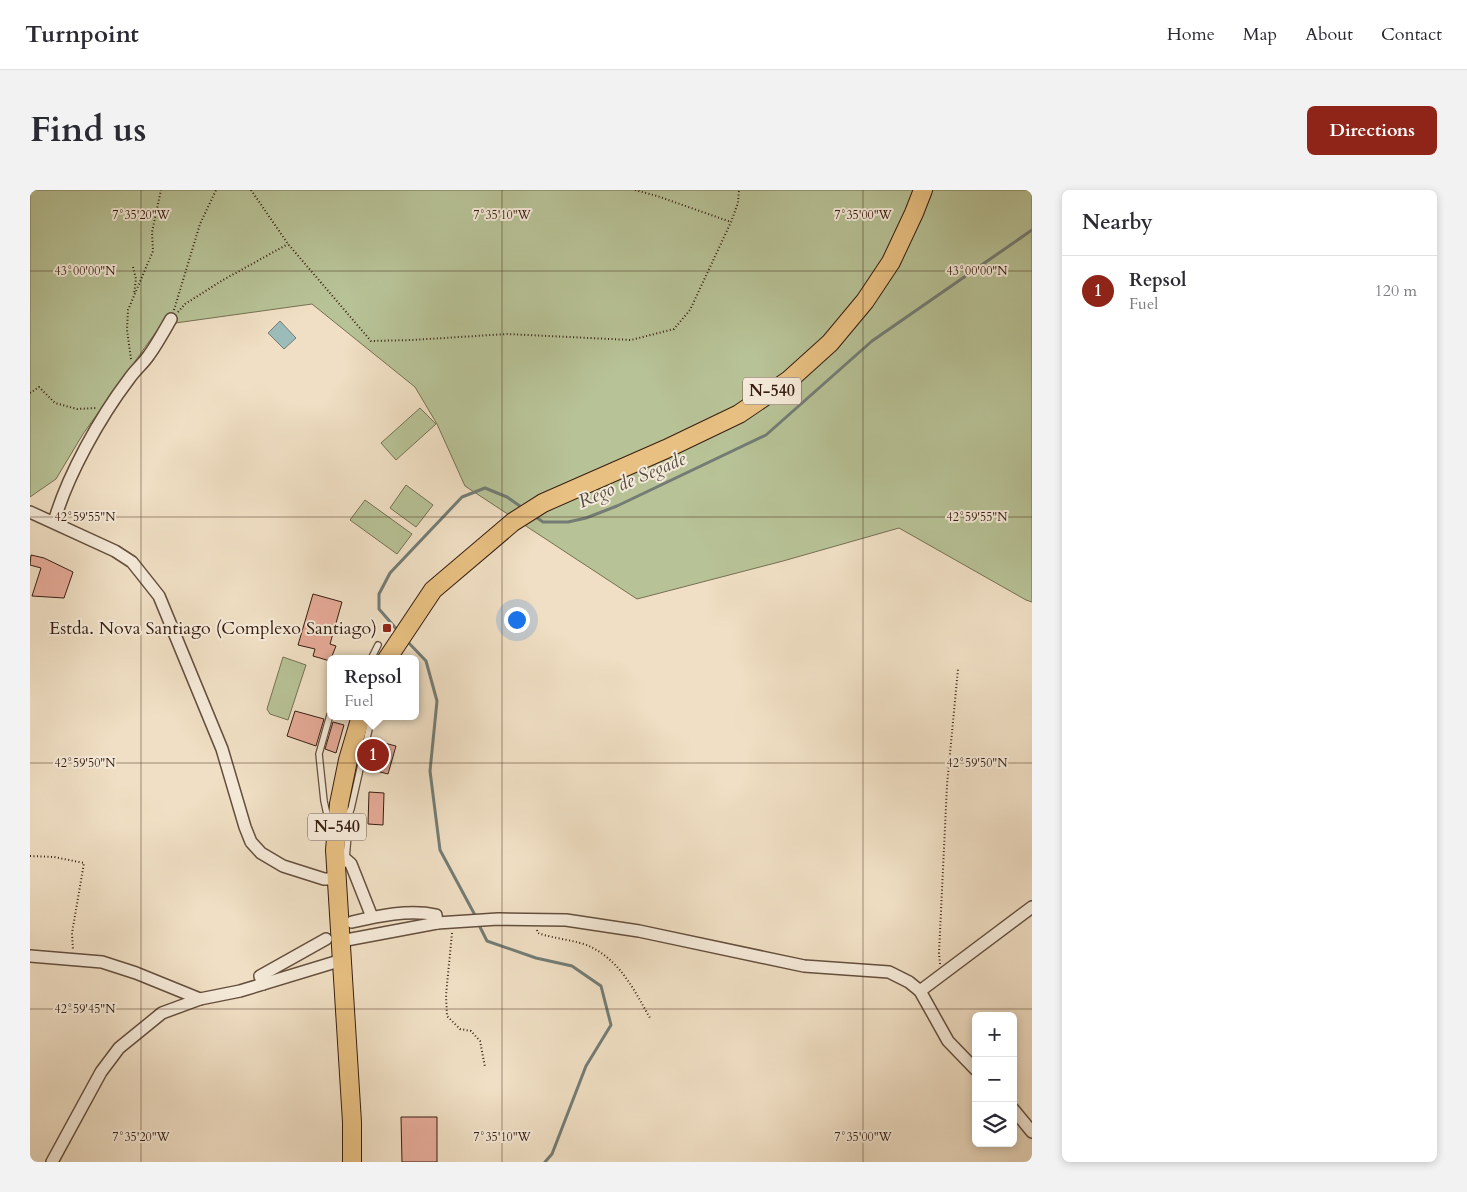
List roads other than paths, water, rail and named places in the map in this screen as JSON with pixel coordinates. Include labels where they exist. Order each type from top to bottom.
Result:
[{"type":"highway","name":"N-540","points":[[382,652],[434,590],[513,522],[542,503],[658,453],[739,414],[789,380],[830,343],[865,301],[892,262],[922,190]]},
{"type":"highway","name":"N-540","points":[[352,1162],[352,1122],[342,960],[333,940],[339,848],[339,804],[348,760],[360,720]]},
{"type":"street","points":[[54,522],[60,502],[109,407],[129,378],[149,356],[171,319]]},
{"type":"street","points":[[30,512],[115,551],[132,562],[159,596],[222,749],[244,827],[251,842],[261,853],[283,866],[324,879],[336,879]]},
{"type":"street","points":[[339,848],[351,864],[372,917]]},
{"type":"street","points":[[920,991],[1032,907]]},
{"type":"street","points":[[352,922],[372,917],[422,912],[436,915],[437,923]]},
{"type":"street","points":[[263,984],[260,976],[333,940],[437,923],[498,919],[566,920],[639,931],[804,966],[889,972],[910,982],[920,991],[948,1041],[972,1066]]},
{"type":"street","points":[[30,956],[102,962],[136,973],[200,999]]},
{"type":"street","points":[[52,1162],[101,1072],[120,1048],[162,1013],[200,999],[263,984],[342,960]]},
{"type":"street","points":[[1017,1114],[1032,1132]]},
{"type":"lane","points":[[329,720],[319,754],[324,801],[339,848]]},
{"type":"lane","points":[[339,848],[351,810],[371,720]]},
{"type":"lane","points":[[339,848],[351,810]]},
{"type":"water","points":[[280,321],[296,338],[284,349],[268,333]]},
{"type":"waterway","name":"Rego de Segade","points":[[533,515],[543,522],[568,522],[586,518],[617,506],[766,435],[872,341],[1032,230]]},
{"type":"waterway","name":"Rego de Segade","points":[[399,632],[379,609],[379,594],[390,573],[462,497],[485,488],[507,497],[524,509]]},
{"type":"waterway","name":"Rego de Segade","points":[[406,640],[426,661],[437,701],[430,771],[440,850],[476,917]]},
{"type":"waterway","name":"Rego de Segade","points":[[478,923],[487,941],[536,958],[572,966],[601,986],[611,1025],[586,1066],[552,1154],[545,1162]]},
{"type":"place","name":"Estda. Nova Santiago (Complexo Santiago)","points":[[387,628]]},
{"type":"place","name":"Repsol","points":[[373,755]]}]
